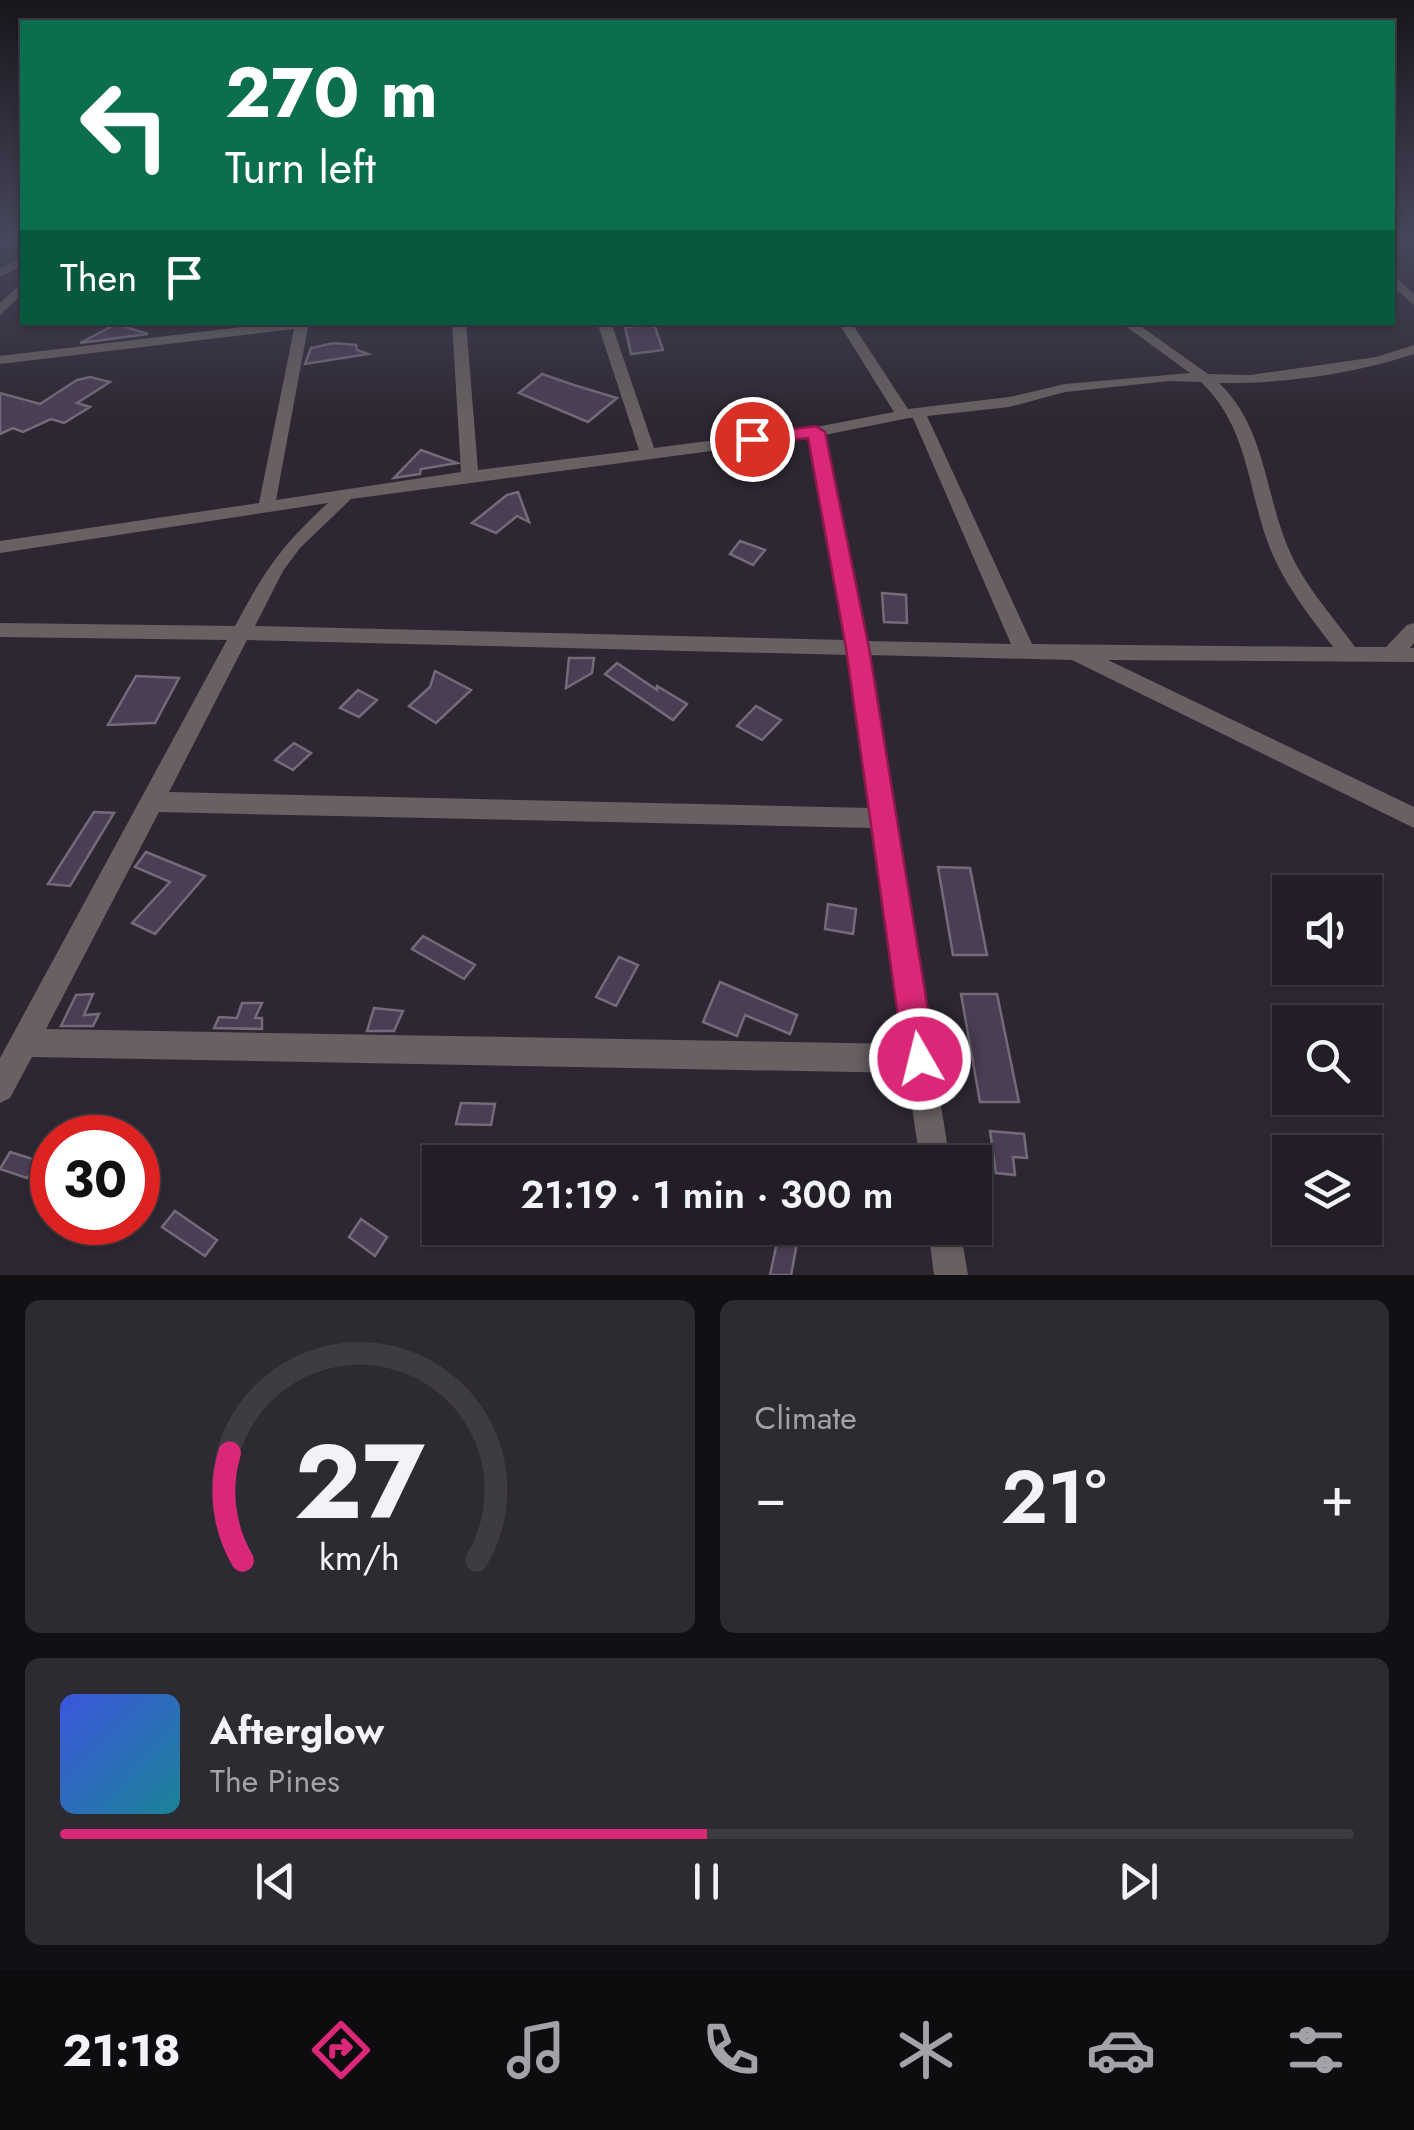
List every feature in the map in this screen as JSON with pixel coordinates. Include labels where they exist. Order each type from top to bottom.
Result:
[{"type":"street","points":[[0,360],[286,325]]},
{"type":"street","points":[[266,509],[302,325]]},
{"type":"street","points":[[459,325],[470,476]]},
{"type":"street","points":[[605,325],[648,453]]},
{"type":"street","points":[[846,325],[911,414],[1025,652]]},
{"type":"street","points":[[1130,325],[1206,378],[1230,404],[1253,453],[1277,544],[1351,657]]},
{"type":"street","points":[[0,546],[470,476],[816,432],[911,414],[1009,402],[1065,388],[1138,379],[1250,379],[1378,361],[1414,348]]},
{"type":"street","points":[[816,432],[858,648],[933,1145]]},
{"type":"street","points":[[0,1088],[275,569],[294,544],[345,496]]},
{"type":"street","points":[[0,630],[241,631],[1074,653],[1414,655]]},
{"type":"street","points":[[1391,655],[1414,630]]},
{"type":"street","points":[[1074,653],[1414,818]]},
{"type":"street","points":[[153,802],[884,818]]},
{"type":"street","points":[[24,1043],[920,1059]]},
{"type":"street","points":[[946,1245],[950,1275]]},
{"type":"building","points":[[114,325],[148,334],[80,343]]},
{"type":"building","points":[[654,325],[663,350],[631,354],[625,327]]},
{"type":"building","points":[[334,343],[356,345],[357,350],[368,354],[305,364],[311,348]]},
{"type":"building","points":[[542,374],[617,398],[588,422],[519,393]]},
{"type":"building","points":[[90,377],[110,382],[77,403],[90,407],[64,423],[51,419],[23,432],[13,428],[0,434],[0,393],[40,404],[77,380]]},
{"type":"building","points":[[421,450],[457,463],[394,478]]},
{"type":"building","points":[[518,492],[529,522],[517,516],[496,533],[472,523],[507,495]]},
{"type":"building","points":[[740,541],[765,550],[753,565],[730,554]]},
{"type":"building","points":[[882,593],[906,595],[907,623],[884,622]]},
{"type":"building","points":[[569,658],[594,658],[592,673],[566,688]]},
{"type":"building","points":[[617,663],[657,690],[657,686],[687,704],[673,720],[605,674]]},
{"type":"building","points":[[435,671],[471,690],[436,723],[409,706],[430,687]]},
{"type":"building","points":[[136,676],[179,678],[155,723],[108,725]]},
{"type":"building","points":[[358,690],[377,700],[359,717],[340,708]]},
{"type":"building","points":[[756,706],[781,720],[762,740],[737,726]]},
{"type":"building","points":[[294,743],[311,753],[293,770],[275,760]]},
{"type":"building","points":[[94,812],[114,813],[70,886],[48,884]]},
{"type":"building","points":[[146,852],[205,876],[155,934],[132,923],[170,882],[135,867]]},
{"type":"building","points":[[938,867],[970,868],[987,955],[953,955]]},
{"type":"building","points":[[828,904],[856,909],[853,934],[825,929]]},
{"type":"building","points":[[423,936],[475,965],[464,979],[412,949]]},
{"type":"building","points":[[619,957],[638,965],[616,1006],[596,997]]},
{"type":"building","points":[[720,982],[797,1015],[790,1034],[745,1015],[737,1036],[703,1022]]},
{"type":"building","points":[[93,994],[84,1015],[99,1014],[93,1026],[61,1026],[76,995]]},
{"type":"building","points":[[961,994],[997,994],[1019,1102],[980,1102]]},
{"type":"building","points":[[242,1003],[262,1003],[255,1018],[262,1018],[262,1029],[214,1028],[219,1017],[237,1018]]},
{"type":"building","points":[[374,1008],[403,1011],[394,1031],[367,1031]]},
{"type":"building","points":[[461,1103],[495,1104],[491,1125],[456,1124]]},
{"type":"building","points":[[990,1131],[1024,1134],[1027,1158],[1013,1157],[1015,1175],[996,1173]]},
{"type":"building","points":[[10,1152],[30,1158],[27,1178],[0,1169]]},
{"type":"building","points":[[175,1211],[217,1240],[205,1256],[162,1227]]},
{"type":"building","points":[[361,1219],[387,1237],[375,1256],[349,1237]]},
{"type":"building","points":[[776,1245],[797,1245],[791,1275],[770,1275]]},
{"type":"route","points":[[752,439],[816,432],[858,648],[920,1059]]}]
